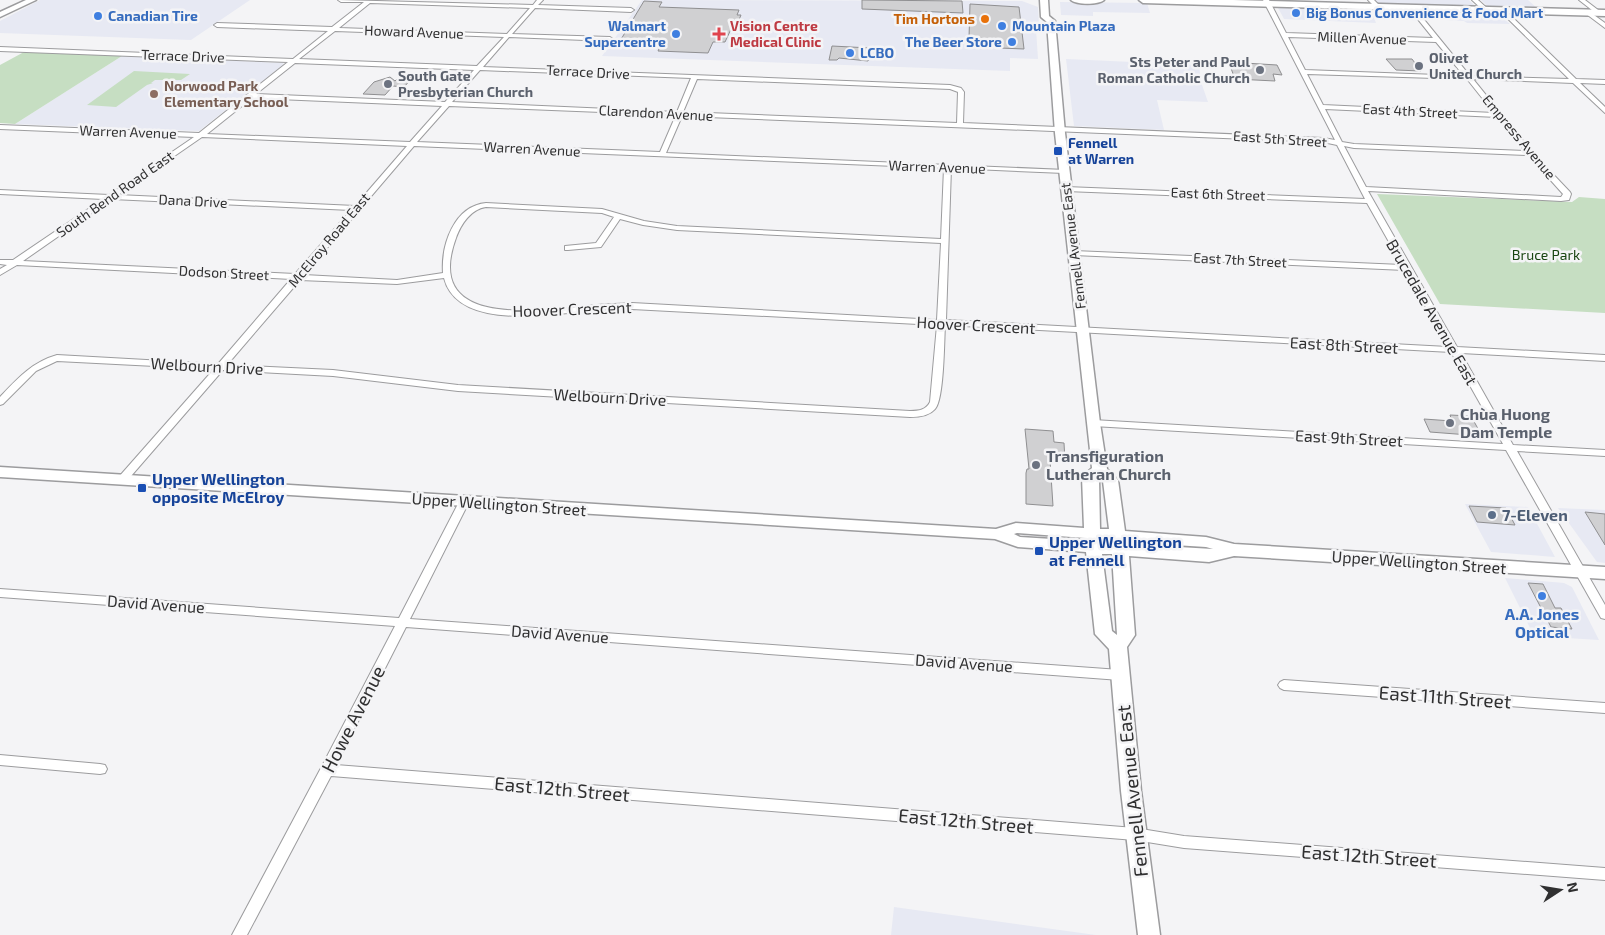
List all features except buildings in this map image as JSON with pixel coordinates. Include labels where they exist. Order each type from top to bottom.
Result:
[{"type":"main road","points":[[0,10],[20,0]]},
{"type":"main road","points":[[0,15],[32,0]]},
{"type":"main road","name":"Fennell Avenue East","points":[[1044,0],[1045,17],[1053,18],[1064,171],[1093,423],[1100,470],[1110,480],[1119,542],[1126,635],[1118,646],[1120,675],[1135,834],[1149,935]]},
{"type":"main road","points":[[1075,0],[1100,0]]},
{"type":"main road","points":[[1143,0],[1374,3],[1411,8],[1602,13]]},
{"type":"main road","points":[[1100,470],[1090,477],[1093,540],[1104,634],[1118,646]]},
{"type":"main road","name":"Upper Wellington Street","points":[[0,472],[121,482],[997,534],[1018,542],[1093,540],[1119,542],[1209,556],[1234,550],[1605,573]]},
{"type":"street","points":[[342,0],[630,10]]},
{"type":"street","name":"South Bend Road East","points":[[0,273],[202,135],[370,0]]},
{"type":"street","name":"McElroy Road East","points":[[121,482],[299,277],[410,144],[540,0]]},
{"type":"street","points":[[1475,0],[1486,10]]},
{"type":"street","points":[[1582,0],[1602,13]]},
{"type":"street","name":"Brucedale Avenue East","points":[[1267,2],[1362,189],[1605,615]]},
{"type":"street","name":"Empress Avenue","points":[[1362,189],[1566,198],[1567,194],[1530,153],[1411,8]]},
{"type":"street","points":[[1502,10],[1605,111]]},
{"type":"street","points":[[1588,12],[1605,26]]},
{"type":"street","name":"Howard Avenue","points":[[217,25],[610,39]]},
{"type":"street","name":"Millen Avenue","points":[[1284,36],[1439,40]]},
{"type":"street","name":"Terrace Drive","points":[[0,49],[950,87],[959,89],[961,92],[960,126]]},
{"type":"street","points":[[1303,72],[1605,82]]},
{"type":"street","points":[[662,155],[696,77]]},
{"type":"street","name":"Clarendon Avenue","points":[[252,96],[1060,129]]},
{"type":"street","name":"East 4th Street","points":[[1320,107],[1500,115]]},
{"type":"street","name":"Warren Avenue","points":[[0,127],[948,168],[1064,171]]},
{"type":"street","name":"East 5th Street","points":[[1060,129],[1323,140],[1354,146],[1530,153]]},
{"type":"street","name":"Welbourn Drive","points":[[0,402],[37,365],[57,358],[333,373],[458,388],[914,414],[928,410],[935,402],[941,323],[948,168]]},
{"type":"street","name":"East 6th Street","points":[[1066,189],[1369,201]]},
{"type":"street","name":"Dana Drive","points":[[0,192],[356,208]]},
{"type":"street","points":[[447,275],[448,244],[458,224],[476,206],[488,205],[602,211],[643,223],[676,228],[945,241]]},
{"type":"street","points":[[568,248],[598,245],[618,216]]},
{"type":"street","name":"East 7th Street","points":[[1074,252],[1407,268]]},
{"type":"street","name":"Dodson Street","points":[[0,262],[397,282],[447,275]]},
{"type":"street","name":"Hoover Crescent","points":[[447,275],[455,292],[471,304],[492,311],[520,313],[610,305],[1083,330]]},
{"type":"street","name":"East 8th Street","points":[[1083,330],[1605,358]]},
{"type":"street","name":"East 9th Street","points":[[1093,423],[1605,453]]},
{"type":"street","name":"Howe Avenue","points":[[239,935],[327,770],[464,502]]},
{"type":"street","name":"David Avenue","points":[[0,593],[1120,675]]},
{"type":"street","name":"East 11th Street","points":[[1284,685],[1605,708]]},
{"type":"street","points":[[0,760],[100,769]]},
{"type":"street","name":"East 12th Street","points":[[327,770],[1135,834],[1184,842],[1605,874]]},
{"type":"shaded area","points":[[40,0],[250,0],[191,40],[0,33],[0,21]]},
{"type":"shaded area","points":[[642,0],[1022,1],[1038,7],[1039,25],[1036,29],[1038,59],[1010,58],[1010,71],[602,56]]},
{"type":"shaded area","points":[[1375,0],[1469,0],[1476,7],[1378,4]]},
{"type":"shaded area","points":[[1481,0],[1528,0],[1538,9],[1488,7]]},
{"type":"shaded area","points":[[1060,2],[1147,3],[1150,13],[1093,12],[1093,16],[1061,15]]},
{"type":"shaded area","points":[[1277,6],[1498,14],[1510,24],[1467,23],[1464,21],[1426,19],[1427,21],[1374,18],[1376,23],[1284,19]]},
{"type":"shaded area","name":"Norwood Park Elementary School","points":[[122,56],[284,64],[199,131],[15,124]]},
{"type":"shaded area","points":[[1066,59],[1199,65],[1201,82],[1208,102],[1157,100],[1164,130],[1074,126]]},
{"type":"shaded area","points":[[1465,504],[1528,507],[1555,557],[1491,552]]},
{"type":"shaded area","points":[[1558,508],[1605,510],[1605,563],[1597,562]]},
{"type":"shaded area","points":[[1505,578],[1564,583],[1572,587],[1599,640],[1534,636]]},
{"type":"shaded area","points":[[894,907],[1096,935],[891,935]]},
{"type":"green space","points":[[24,52],[122,56],[15,124],[0,123],[0,65]]},
{"type":"green space","points":[[134,71],[190,74],[181,80],[155,80],[116,107],[87,105]]},
{"type":"green space","name":"Bruce Park","points":[[1377,194],[1572,202],[1579,197],[1605,199],[1605,313],[1440,304]]},
{"type":"place","name":"Big Bonus Convenience & Food Mart","points":[[1296,13]]},
{"type":"place","name":"Canadian Tire","points":[[98,16]]},
{"type":"place","name":"Tim Hortons","points":[[985,19]]},
{"type":"place","name":"Mountain Plaza","points":[[1002,26]]},
{"type":"place","name":"Walmart Supercentre","points":[[676,34]]},
{"type":"place","name":"Vision Centre Medical Clinic","points":[[719,34]]},
{"type":"place","name":"The Beer Store","points":[[1012,42]]},
{"type":"place","name":"LCBO","points":[[850,53]]},
{"type":"place","name":"Olivet United Church","points":[[1419,66]]},
{"type":"place","name":"Sts Peter and Paul Roman Catholic Church","points":[[1260,70]]},
{"type":"place","name":"South Gate Presbyterian Church","points":[[388,84]]},
{"type":"place","name":"Norwood Park Elementary School","points":[[154,94]]},
{"type":"place","name":"Fennell at Warren","points":[[1058,151]]},
{"type":"place","name":"Chùa Huong Dam Temple","points":[[1450,423]]},
{"type":"place","name":"Transfiguration Lutheran Church","points":[[1036,465]]},
{"type":"place","name":"Upper Wellington opposite McElroy","points":[[142,488]]},
{"type":"place","name":"7-Eleven","points":[[1492,515]]},
{"type":"place","name":"Upper Wellington at Fennell","points":[[1039,551]]},
{"type":"place","name":"A.A. Jones Optical","points":[[1542,596]]}]
